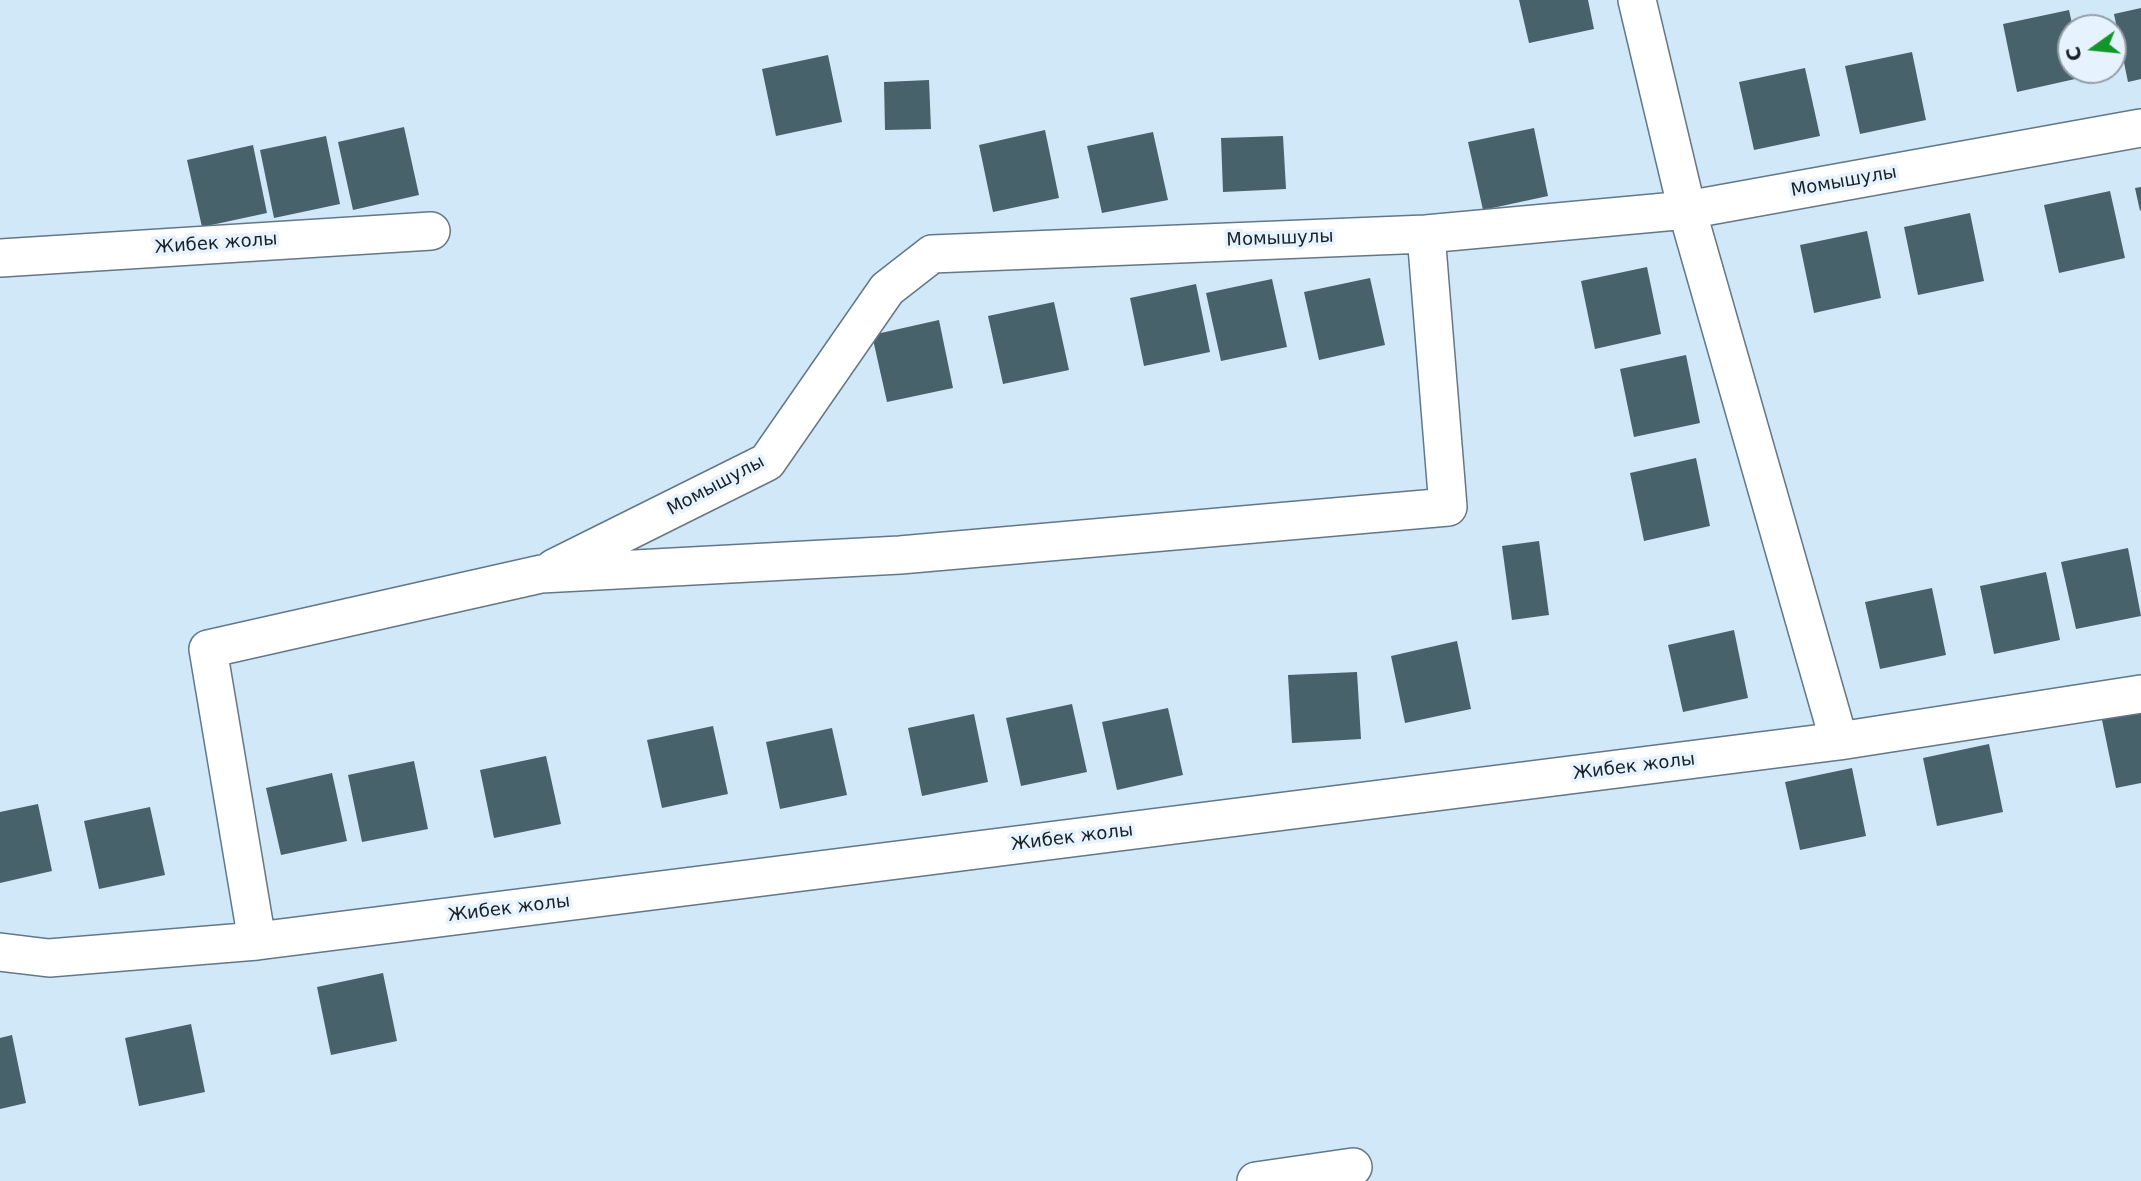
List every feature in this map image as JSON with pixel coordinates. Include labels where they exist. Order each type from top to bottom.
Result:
[{"type":"street","points":[[1637,0],[1687,210],[1839,741]]},
{"type":"street","name":"Момышулы","points":[[541,574],[767,462],[887,289],[932,254],[1426,234],[1687,210],[2141,128]]},
{"type":"street","name":"Жибек жолы","points":[[0,258],[431,231]]},
{"type":"street","points":[[257,941],[208,649],[541,574],[900,555],[1448,507],[1426,234]]},
{"type":"street","name":"Жибек жолы","points":[[0,952],[49,958],[257,941],[1839,741],[2141,694]]},
{"type":"street","points":[[1256,1181],[1353,1167]]},
{"type":"building","points":[[1519,0],[1588,0],[1594,29],[1529,43]]},
{"type":"building","points":[[2141,8],[2141,79],[2128,82],[2127,14],[2114,14]]},
{"type":"building","points":[[2069,10],[2070,14],[2057,14],[2057,83],[2017,92],[2003,24]]},
{"type":"building","points":[[1912,52],[1926,120],[1860,134],[1845,66]]},
{"type":"building","points":[[828,55],[842,122],[776,136],[762,69]]},
{"type":"building","points":[[1805,68],[1820,136],[1754,150],[1739,82]]},
{"type":"building","points":[[929,80],[931,129],[885,130],[884,82]]},
{"type":"building","points":[[404,127],[419,195],[353,210],[338,142]]},
{"type":"building","points":[[1534,128],[1548,196],[1483,210],[1468,142]]},
{"type":"building","points":[[1045,130],[1059,198],[993,212],[979,145]]},
{"type":"building","points":[[1153,132],[1168,200],[1102,213],[1087,146]]},
{"type":"building","points":[[326,136],[340,204],[274,218],[260,150]]},
{"type":"building","points":[[1283,136],[1286,189],[1223,192],[1221,138]]},
{"type":"building","points":[[253,145],[267,213],[202,227],[187,160]]},
{"type":"building","points":[[2141,187],[2141,210],[2140,211],[2135,188]]},
{"type":"building","points":[[2110,191],[2125,258],[2059,273],[2044,205]]},
{"type":"building","points":[[1970,213],[1984,281],[1918,295],[1904,227]]},
{"type":"building","points":[[1867,231],[1881,298],[1814,313],[1800,245]]},
{"type":"building","points":[[1647,267],[1661,334],[1595,349],[1581,281]]},
{"type":"building","points":[[1370,278],[1385,345],[1319,360],[1304,292]]},
{"type":"building","points":[[1272,279],[1287,347],[1221,361],[1206,293]]},
{"type":"building","points":[[1196,284],[1210,352],[1144,366],[1130,298]]},
{"type":"building","points":[[1054,302],[1069,370],[1003,384],[988,316]]},
{"type":"building","points":[[939,320],[953,388],[887,402],[872,335]]},
{"type":"building","points":[[1686,355],[1700,423],[1634,437],[1620,369]]},
{"type":"building","points":[[1696,458],[1710,526],[1644,541],[1630,473]]},
{"type":"building","points":[[1539,541],[1549,615],[1512,620],[1502,546]]},
{"type":"building","points":[[2128,548],[2141,616],[2076,629],[2061,562]]},
{"type":"building","points":[[2046,572],[2060,640],[1994,654],[1980,586]]},
{"type":"building","points":[[1932,588],[1946,655],[1880,669],[1865,602]]},
{"type":"building","points":[[1734,630],[1748,698],[1683,712],[1668,645]]},
{"type":"building","points":[[1457,641],[1471,709],[1405,723],[1391,656]]},
{"type":"building","points":[[1357,672],[1361,739],[1292,743],[1288,675]]},
{"type":"building","points":[[1072,704],[1087,772],[1021,786],[1006,718]]},
{"type":"building","points":[[1168,708],[1183,775],[1117,790],[1102,722]]},
{"type":"building","points":[[2141,712],[2141,783],[2116,788],[2102,720]]},
{"type":"building","points":[[974,714],[988,782],[922,796],[908,728]]},
{"type":"building","points":[[713,726],[728,794],[662,808],[647,740]]},
{"type":"building","points":[[832,728],[847,795],[780,809],[766,742]]},
{"type":"building","points":[[1989,744],[2003,812],[1937,826],[1923,758]]},
{"type":"building","points":[[546,756],[561,824],[494,838],[480,770]]},
{"type":"building","points":[[414,761],[428,829],[362,842],[348,775]]},
{"type":"building","points":[[1852,768],[1866,836],[1800,850],[1785,782]]},
{"type":"building","points":[[332,773],[347,841],[281,855],[266,788]]},
{"type":"building","points":[[38,804],[52,871],[0,883],[0,812]]},
{"type":"building","points":[[150,807],[165,875],[99,889],[84,821]]},
{"type":"building","points":[[383,973],[397,1041],[331,1055],[317,987]]},
{"type":"building","points":[[191,1024],[205,1092],[139,1106],[125,1038]]},
{"type":"building","points":[[12,1035],[26,1103],[0,1109],[0,1038]]}]
